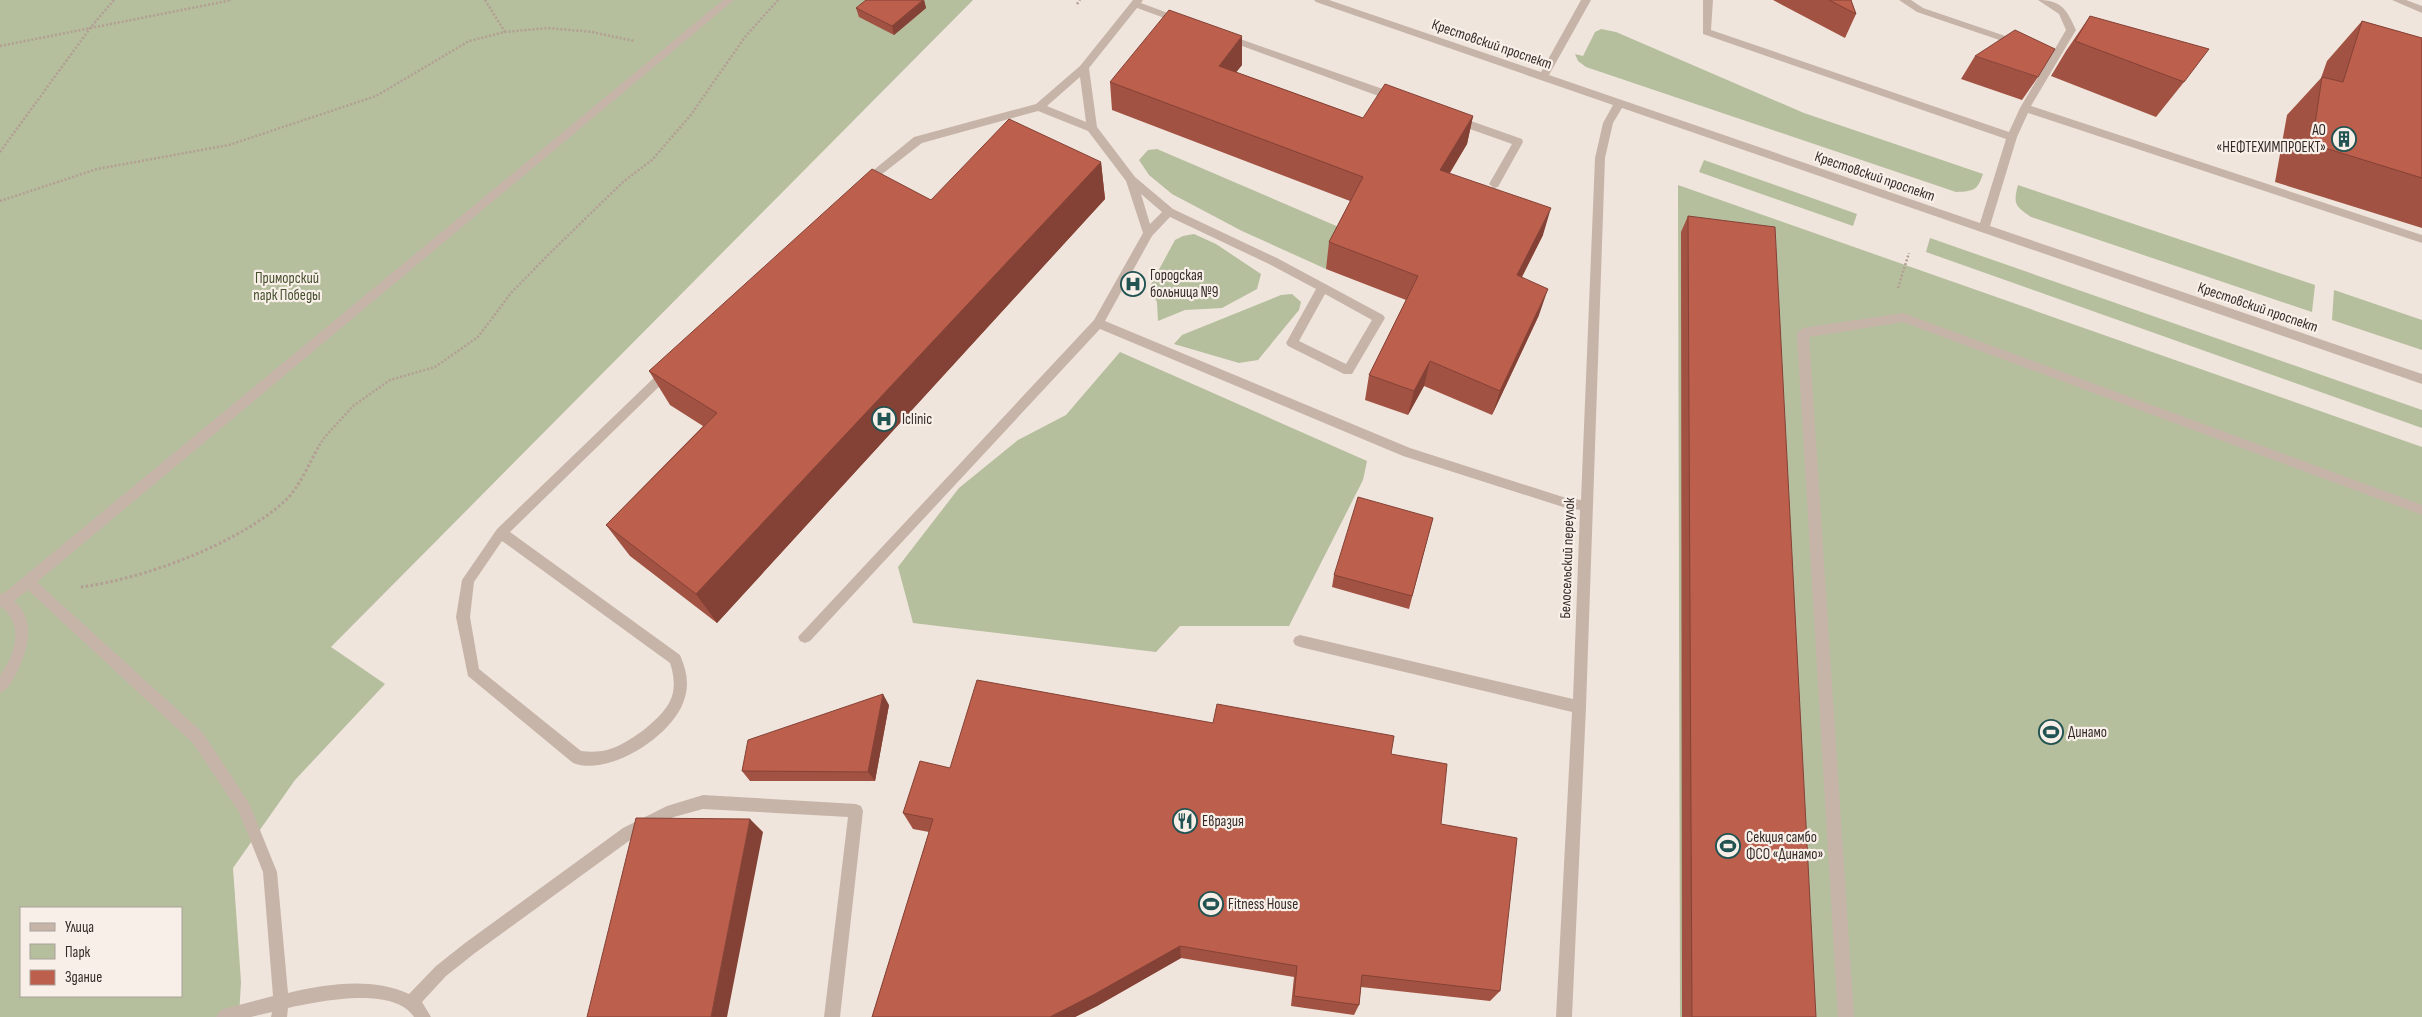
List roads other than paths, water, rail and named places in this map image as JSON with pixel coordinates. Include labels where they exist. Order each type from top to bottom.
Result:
[{"type":"street","points":[[0,686],[19,655],[24,634],[20,616],[2,600],[28,582],[729,0]]},
{"type":"street","name":"Крестовский проспект","points":[[1319,0],[2422,379]]},
{"type":"street","points":[[1543,77],[1586,0]]},
{"type":"street","points":[[1708,0],[1706,32],[2012,137]]},
{"type":"street","points":[[1904,0],[1920,10],[2031,47]]},
{"type":"street","points":[[1984,229],[2012,137],[2052,52],[2071,30],[2063,12],[2043,0]]},
{"type":"street","points":[[2397,0],[2422,10]]},
{"type":"street","points":[[856,190],[918,140],[1039,108],[1084,68],[1136,2],[1190,25]]},
{"type":"street","points":[[1219,35],[1406,102]]},
{"type":"street","points":[[1084,68],[1092,128],[1131,180],[1169,212],[1273,261],[1379,318],[1348,371],[1292,343],[1322,289]]},
{"type":"street","name":"Белосельский переулок","points":[[1564,1017],[1579,707],[1585,506],[1600,158],[1608,123],[1618,104]]},
{"type":"street","points":[[1039,108],[1092,128]]},
{"type":"street","points":[[2025,108],[2422,239]]},
{"type":"street","points":[[1443,115],[1518,142],[1494,184]]},
{"type":"street","points":[[1131,180],[1148,233]]},
{"type":"street","points":[[805,637],[1098,323],[1148,233],[1169,212]]},
{"type":"street","points":[[1846,1017],[1803,333],[1903,317],[2422,510]]},
{"type":"street","points":[[1098,323],[1407,452],[1563,502],[1585,506]]},
{"type":"street","points":[[501,533],[675,659],[680,668],[681,682],[675,706],[654,729],[635,744],[610,756],[578,758],[473,672],[463,618],[468,580],[501,533],[678,361]]},
{"type":"street","points":[[28,582],[198,738],[244,808],[270,872],[280,1001],[279,1017]]},
{"type":"street","points":[[1300,640],[1579,707]]},
{"type":"street","points":[[412,1002],[441,971],[470,948],[628,833],[672,811],[703,802],[856,811],[832,1017]]},
{"type":"street","points":[[224,1017],[280,1001],[331,993],[380,991],[412,1002],[423,1017]]},
{"type":"place","name":"АО «НЕФТЕХИМПРОЕКТ»","points":[[2344,139]]},
{"type":"place","name":"Городская больница №9","points":[[1133,284]]},
{"type":"place","name":"Iclinic","points":[[884,419]]},
{"type":"place","name":"Динамо","points":[[2051,732]]},
{"type":"place","name":"Евразия","points":[[1185,821]]},
{"type":"place","name":"Секция самбо ФСО «Динамо»","points":[[1728,846]]},
{"type":"place","name":"Fitness House","points":[[1211,904]]},
{"type":"park label","name":"Приморский парк Победы","points":[[287,286]]}]
